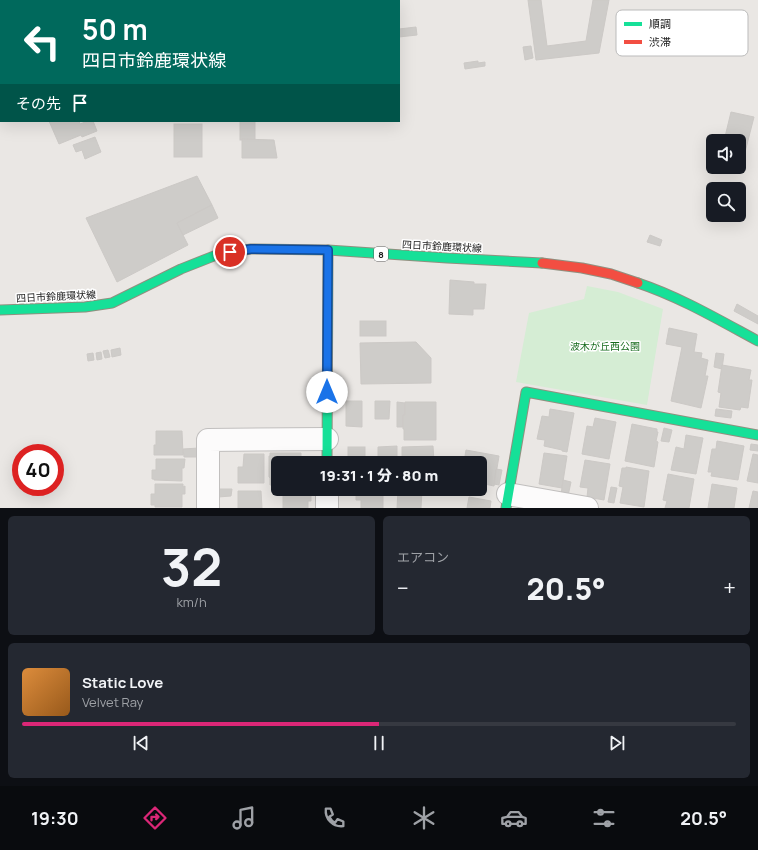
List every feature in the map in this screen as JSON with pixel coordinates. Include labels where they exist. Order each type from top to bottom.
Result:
[{"type":"main road","name":"四日市鈴鹿環状線","points":[[0,310],[85,307],[112,303],[181,269],[219,254],[251,249],[328,250],[554,264],[611,274],[657,289],[699,309],[758,341]]},
{"type":"main road","points":[[327,456],[328,250]]},
{"type":"main road","points":[[507,501],[526,392],[758,435]]},
{"type":"street","points":[[208,508],[208,440],[327,440]]},
{"type":"street","points":[[327,496],[327,508]]},
{"type":"street","points":[[507,501],[587,508]]},
{"type":"green space","name":"波木が丘西公園","points":[[587,286],[618,292],[663,309],[647,405],[516,382],[529,313],[584,299]]},
{"type":"building","points":[[528,0],[541,0],[547,46],[586,41],[593,0],[609,0],[599,53],[536,60]]},
{"type":"building","points":[[416,27],[417,35],[400,37],[400,29]]},
{"type":"building","points":[[531,46],[533,58],[525,60],[523,47]]},
{"type":"building","points":[[478,61],[478,63],[485,62],[485,66],[465,69],[464,63]]},
{"type":"building","points":[[731,112],[754,117],[746,148],[746,134],[726,134]]},
{"type":"building","points":[[49,122],[79,122],[80,124],[93,122],[97,131],[82,137],[81,135],[59,144]]},
{"type":"building","points":[[240,122],[255,122],[255,140],[240,140]]},
{"type":"building","points":[[174,124],[202,124],[202,157],[174,157]]},
{"type":"building","points":[[95,137],[101,152],[85,159],[82,150],[76,152],[73,145]]},
{"type":"building","points":[[242,139],[274,140],[277,158],[242,158]]},
{"type":"building","points":[[197,176],[212,205],[177,223],[188,245],[117,282],[86,218]]},
{"type":"building","points":[[212,205],[218,218],[183,235],[177,223]]},
{"type":"building","points":[[650,235],[662,240],[660,246],[647,242]]},
{"type":"building","points":[[450,280],[474,282],[474,284],[486,284],[484,309],[473,309],[473,315],[449,314]]},
{"type":"building","points":[[737,304],[758,316],[758,324],[734,311]]},
{"type":"building","points":[[360,321],[386,321],[386,336],[360,336]]},
{"type":"building","points":[[669,328],[697,334],[694,352],[702,353],[701,358],[708,360],[705,376],[708,376],[701,408],[671,401],[682,347],[666,344]]},
{"type":"building","points":[[416,342],[431,358],[431,383],[361,384],[360,343]]},
{"type":"building","points":[[120,348],[121,355],[112,357],[111,350]]},
{"type":"building","points":[[108,350],[110,357],[105,358],[103,351]]},
{"type":"building","points":[[101,352],[102,359],[97,360],[96,353]]},
{"type":"building","points":[[93,353],[94,360],[88,361],[87,354]]},
{"type":"building","points":[[716,353],[724,354],[722,369],[714,367]]},
{"type":"building","points":[[722,365],[751,370],[749,380],[752,380],[748,408],[741,407],[740,410],[719,407],[721,393],[718,392]]},
{"type":"building","points":[[346,401],[362,401],[362,427],[346,426]]},
{"type":"building","points":[[375,401],[390,401],[389,419],[375,419]]},
{"type":"building","points":[[397,402],[405,403],[403,427],[397,427]]},
{"type":"building","points":[[405,402],[436,402],[436,440],[404,440],[403,415],[405,415]]},
{"type":"building","points":[[550,409],[574,413],[567,452],[544,446],[545,440],[537,439],[542,416],[549,417]]},
{"type":"building","points":[[716,409],[732,411],[731,418],[715,416]]},
{"type":"building","points":[[595,418],[616,422],[609,459],[582,454],[587,426],[593,427]]},
{"type":"building","points":[[632,424],[657,429],[658,432],[656,441],[658,442],[654,467],[625,461]]},
{"type":"building","points":[[664,428],[672,430],[669,442],[661,441]]},
{"type":"building","points":[[156,431],[182,431],[183,455],[154,455]]},
{"type":"building","points":[[686,435],[703,438],[696,474],[671,470],[676,447],[684,449]]},
{"type":"building","points":[[717,441],[744,446],[738,480],[711,476],[712,472],[708,472],[712,449],[716,449]]},
{"type":"building","points":[[751,444],[758,445],[758,451],[750,450]]},
{"type":"building","points":[[397,446],[397,456],[378,456],[378,447]]},
{"type":"building","points":[[433,446],[434,456],[402,456],[402,447]]},
{"type":"building","points":[[348,447],[365,447],[365,456],[348,456]]},
{"type":"building","points":[[199,448],[199,457],[184,457],[183,449]]},
{"type":"building","points":[[466,450],[499,456],[494,486],[487,484],[487,456],[465,456]]},
{"type":"building","points":[[270,453],[301,453],[301,456],[271,456],[271,485],[269,477]]},
{"type":"building","points":[[544,453],[567,456],[562,488],[539,484]]},
{"type":"building","points":[[244,454],[264,454],[264,483],[238,483],[238,467],[243,467]]},
{"type":"building","points":[[753,454],[758,455],[758,483],[747,481]]},
{"type":"building","points":[[156,459],[185,459],[184,468],[182,468],[182,481],[152,479],[152,470],[156,470]]},
{"type":"building","points":[[585,460],[610,464],[604,500],[587,497],[588,488],[580,487]]},
{"type":"building","points":[[626,467],[649,471],[644,507],[620,503],[623,487],[619,486],[622,468]]},
{"type":"building","points":[[496,469],[502,470],[499,485],[494,484]]},
{"type":"building","points":[[668,474],[694,479],[689,508],[665,508],[667,501],[663,500]]},
{"type":"building","points":[[563,480],[571,482],[568,496],[561,495]]},
{"type":"building","points":[[155,484],[183,484],[183,487],[185,486],[185,494],[182,494],[182,507],[155,507],[155,505],[151,505],[151,494],[155,494]]},
{"type":"building","points":[[712,484],[737,488],[734,508],[708,508]]},
{"type":"building","points":[[611,487],[617,488],[614,503],[608,502]]},
{"type":"building","points":[[218,489],[232,489],[231,496],[218,497]]},
{"type":"building","points":[[238,491],[261,491],[262,508],[238,508]]},
{"type":"building","points":[[753,491],[758,492],[758,508],[749,508]]},
{"type":"building","points":[[283,496],[311,496],[311,501],[308,501],[308,508],[283,508]]},
{"type":"building","points":[[356,496],[383,496],[383,508],[361,508],[361,500],[356,500]]},
{"type":"building","points":[[398,496],[422,496],[421,508],[397,508]]},
{"type":"building","points":[[469,497],[491,501],[490,508],[467,508]]},
{"type":"traffic: fast","points":[[0,310],[85,307],[112,303],[181,269],[219,254],[251,249],[328,250],[542,263]]},
{"type":"traffic: fast","points":[[327,456],[328,250]]},
{"type":"traffic: fast","points":[[638,283],[684,302],[758,341]]},
{"type":"traffic: fast","points":[[506,508],[526,392],[758,435]]},
{"type":"traffic: jam","points":[[542,263],[582,268],[611,274],[638,283]]},
{"type":"route","points":[[230,252],[251,249],[328,250],[327,392]]}]
